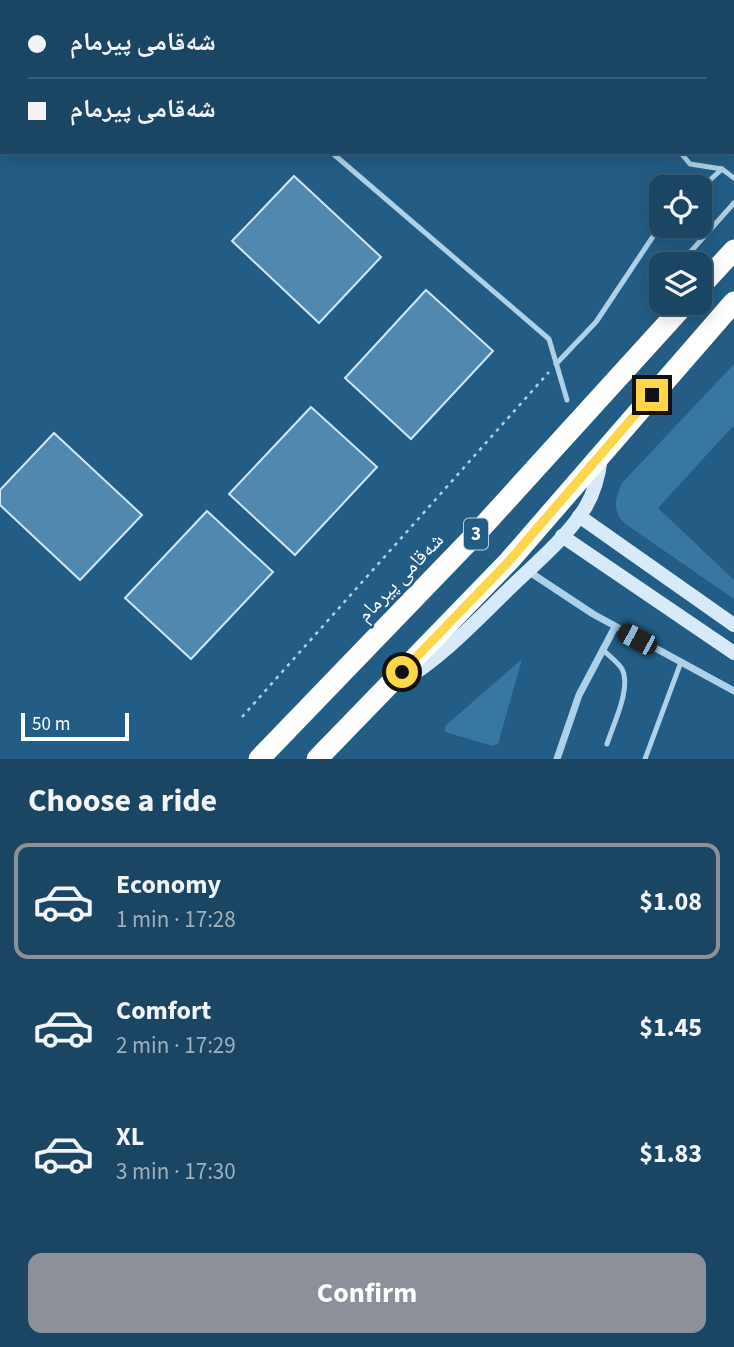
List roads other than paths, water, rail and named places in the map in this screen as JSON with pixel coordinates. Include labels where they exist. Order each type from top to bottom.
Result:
[{"type":"highway","points":[[712,274],[734,250]]},
{"type":"highway","name":"3","points":[[317,759],[509,561],[734,302]]},
{"type":"highway","name":"شەقامی پیرمام","points":[[259,759],[475,535],[675,315]]},
{"type":"street","points":[[384,690],[413,674],[447,649],[562,536],[587,505],[597,481],[601,454]]},
{"type":"street","points":[[579,516],[734,625]]},
{"type":"street","points":[[562,536],[734,653]]},
{"type":"street","points":[[528,571],[570,601],[734,691]]},
{"type":"street","points":[[557,759],[579,695],[615,627]]},
{"type":"lane","points":[[333,154],[549,339],[567,400]]},
{"type":"lane","points":[[682,154],[690,164],[722,169],[734,178]]},
{"type":"lane","points":[[712,178],[722,169]]},
{"type":"lane","points":[[690,252],[734,203]]},
{"type":"lane","points":[[556,363],[597,322],[652,238]]},
{"type":"lane","points":[[602,649],[621,667],[624,676],[623,695],[607,744]]},
{"type":"lane","points":[[645,759],[681,662]]}]
